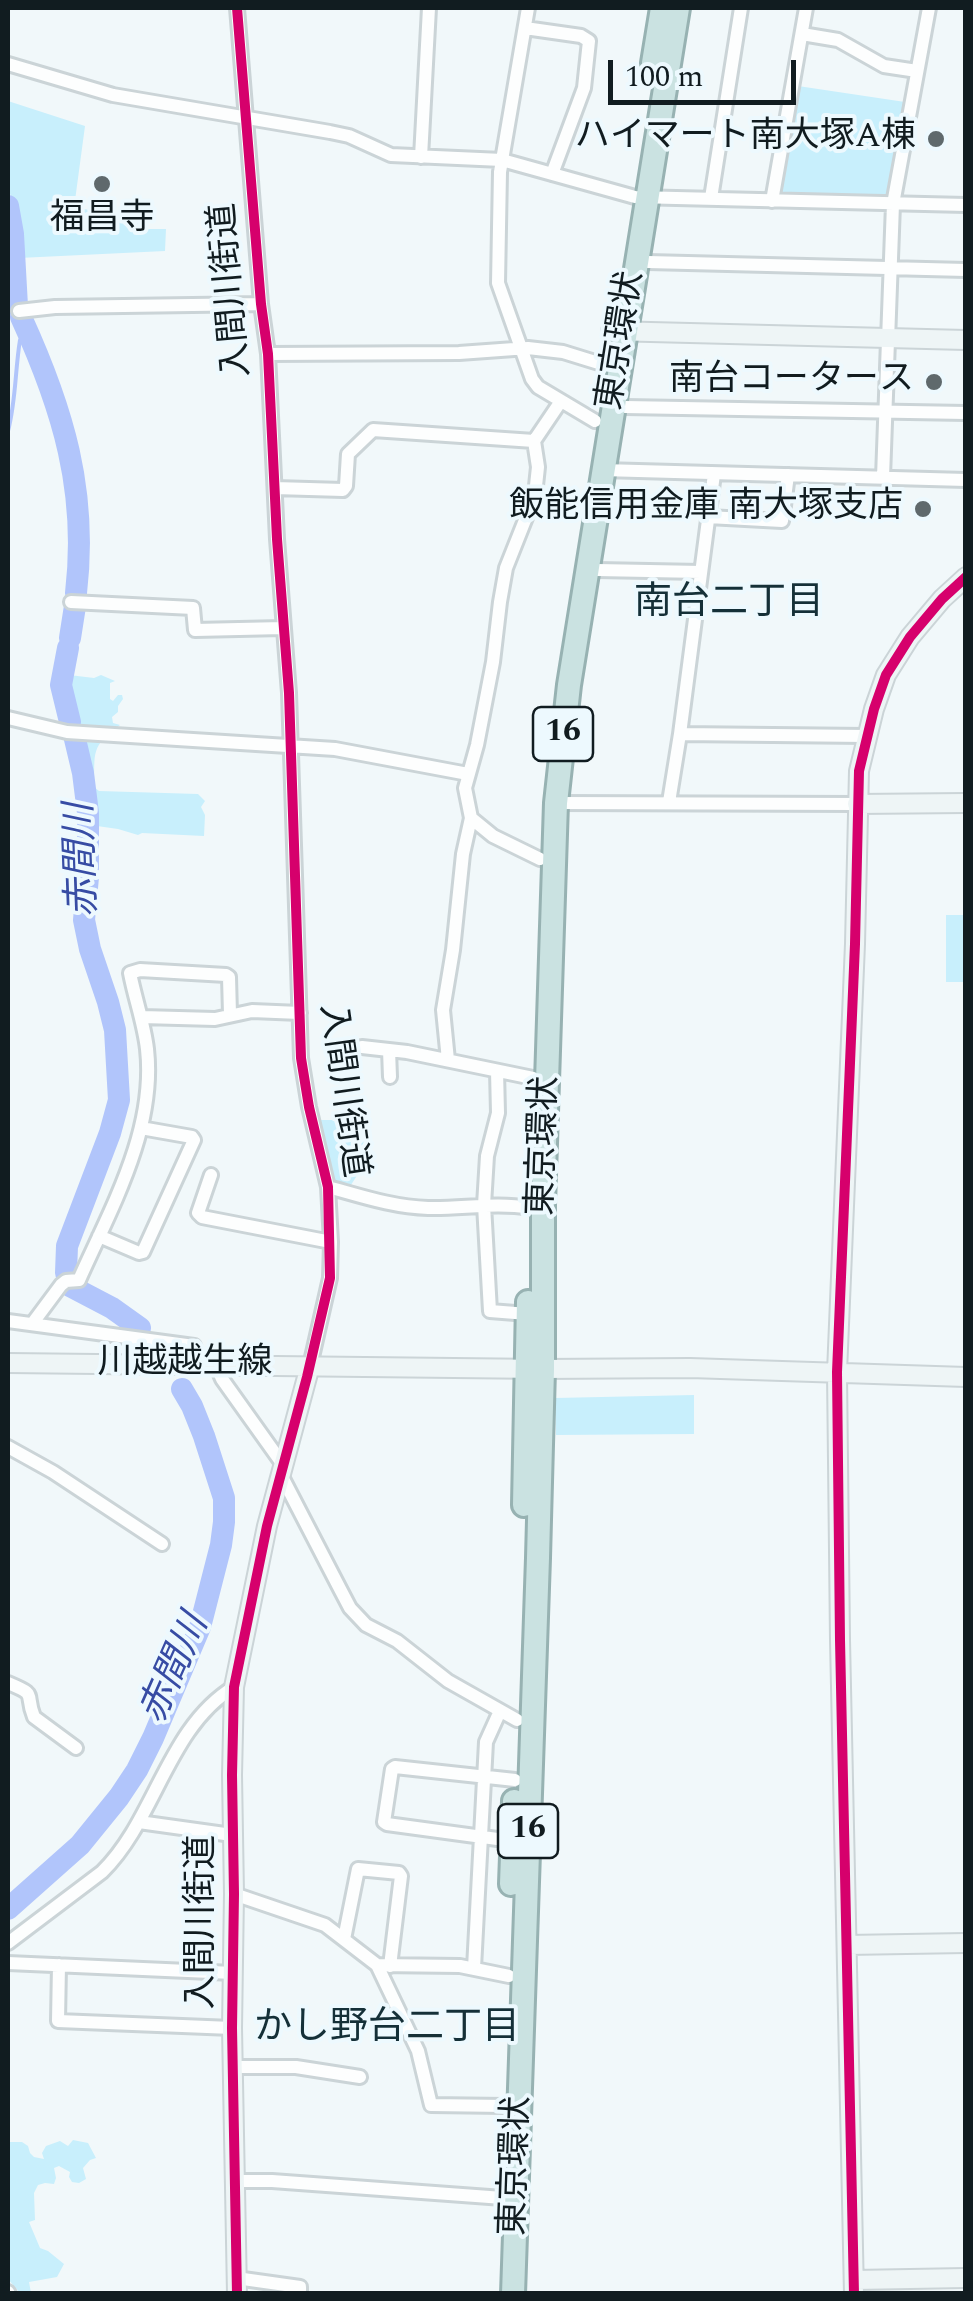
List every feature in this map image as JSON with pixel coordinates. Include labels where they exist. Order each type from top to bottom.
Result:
[{"type":"highway","name":"東京環状","points":[[640,197],[662,8]]},
{"type":"highway","name":"東京環状","points":[[500,2294],[515,1780],[508,1716],[522,1607],[535,1369],[556,802],[568,685],[602,470],[618,332],[678,8]]},
{"type":"highway","name":"東京環状","points":[[514,2294],[535,1369],[528,1314],[530,1208],[546,742],[605,365],[618,332]]},
{"type":"street","name":"入間川街道","points":[[237,8],[268,354],[291,744],[302,1058],[309,1108],[328,1187],[330,1242],[330,1278],[254,1580],[234,1687],[232,2028],[237,2286]]},
{"type":"street","points":[[421,157],[429,8]]},
{"type":"street","points":[[528,8],[502,160],[498,283],[538,388],[595,422]]},
{"type":"street","points":[[711,198],[742,8]]},
{"type":"street","points":[[772,201],[806,8]]},
{"type":"street","points":[[883,477],[893,204],[929,8]]},
{"type":"street","points":[[525,28],[582,36],[590,41],[584,88],[552,174]]},
{"type":"street","points":[[802,34],[838,40],[884,66],[917,71]]},
{"type":"street","points":[[8,64],[113,94],[349,136],[391,155],[502,160],[640,197],[966,205]]},
{"type":"street","points":[[648,262],[966,270]]},
{"type":"street","points":[[19,311],[56,306],[261,304]]},
{"type":"street","points":[[618,332],[966,340]]},
{"type":"street","points":[[268,354],[459,353],[522,348],[563,352],[605,365]]},
{"type":"street","points":[[448,1060],[443,1010],[470,818],[465,788],[493,662],[506,568],[535,495],[538,467],[534,441],[561,401]]},
{"type":"street","points":[[625,407],[966,413]]},
{"type":"street","points":[[275,488],[343,490],[348,454],[373,430],[534,441]]},
{"type":"street","points":[[602,470],[966,480]]},
{"type":"street","points":[[669,802],[714,474]]},
{"type":"street","points":[[708,517],[782,522],[788,476]]},
{"type":"street","points":[[597,570],[700,572]]},
{"type":"street","points":[[966,576],[927,616],[899,653],[879,692],[859,771],[837,1372],[854,2287],[966,2278]]},
{"type":"street","points":[[72,602],[194,608],[195,630],[283,628]]},
{"type":"street","points":[[8,718],[67,732],[336,749],[468,774]]},
{"type":"street","points":[[680,734],[866,736]]},
{"type":"street","points":[[556,802],[966,803]]},
{"type":"street","points":[[470,818],[493,836],[540,860]]},
{"type":"street","points":[[32,1324],[66,1281],[79,1280],[141,1128],[148,1063],[142,1017],[130,973],[229,977],[230,1014]]},
{"type":"street","points":[[142,1017],[215,1019],[252,1011],[300,1013]]},
{"type":"street","points":[[362,1047],[533,1078]]},
{"type":"street","points":[[389,1050],[390,1077]]},
{"type":"street","points":[[497,1071],[498,1113],[487,1156],[484,1205],[490,1312],[528,1314]]},
{"type":"street","points":[[99,1236],[143,1252],[194,1140],[141,1128]]},
{"type":"street","points":[[211,1175],[198,1213],[202,1217],[330,1242]]},
{"type":"street","points":[[328,1187],[384,1204],[411,1207],[506,1204],[530,1208]]},
{"type":"street","points":[[8,1321],[194,1346],[222,1379],[282,1470],[344,1598],[366,1625],[396,1641],[448,1682],[508,1716],[486,1742],[474,1968]]},
{"type":"street","name":"川越越生線","points":[[8,1362],[690,1368],[966,1377]]},
{"type":"street","points":[[8,1447],[162,1544]]},
{"type":"street","points":[[8,1683],[27,1692],[34,1717],[76,1748]]},
{"type":"street","points":[[8,1943],[102,1872],[122,1850],[194,1725],[216,1698],[234,1687]]},
{"type":"street","points":[[512,1841],[384,1822],[395,1767],[515,1780]]},
{"type":"street","points":[[139,1822],[232,1835]]},
{"type":"street","points":[[344,1939],[358,1869],[399,1874],[383,1965],[418,2051],[431,2106],[506,2106]]},
{"type":"street","points":[[234,1894],[325,1925],[368,1960],[383,1965],[474,1968],[509,1976]]},
{"type":"street","points":[[848,1945],[966,1942]]},
{"type":"street","points":[[8,1963],[232,1973]]},
{"type":"street","points":[[59,1966],[58,2021],[232,2028]]},
{"type":"street","points":[[233,2066],[296,2067],[360,2077]]},
{"type":"street","points":[[234,2181],[503,2198]]},
{"type":"street","points":[[237,2286],[300,2288],[300,2294]]},
{"type":"shaded area","points":[[798,86],[905,102],[890,190],[884,196],[780,190]]},
{"type":"shaded area","points":[[8,101],[85,126],[74,208],[142,216],[143,229],[166,229],[165,251],[19,258],[17,217],[8,187]]},
{"type":"shaded area","points":[[61,674],[94,678],[101,675],[115,681],[110,683],[110,699],[122,695],[118,712],[112,717],[113,723],[120,725],[96,751],[94,787],[99,791],[198,794],[205,801],[201,807],[205,815],[204,836],[138,835],[90,825],[85,820],[87,795],[75,755],[78,748],[57,695],[57,677]]},
{"type":"shaded area","points":[[946,915],[965,915],[965,982],[946,982]]},
{"type":"shaded area","points":[[319,1120],[360,1120],[367,1124],[358,1174],[349,1188],[332,1184]]},
{"type":"shaded area","points":[[694,1395],[694,1434],[556,1435],[555,1398]]},
{"type":"shaded area","points":[[73,2140],[88,2143],[96,2158],[83,2168],[86,2179],[72,2182],[70,2172],[59,2166],[54,2168],[54,2184],[38,2185],[34,2193],[35,2220],[29,2222],[40,2248],[64,2264],[57,2277],[29,2282],[31,2293],[20,2293],[8,2279],[8,2142],[22,2142],[34,2157],[44,2159],[46,2146],[60,2141],[68,2146]]},
{"type":"waterway","name":"赤間川","points":[[8,206],[17,306]]},
{"type":"waterway","name":"赤間川","points":[[21,317],[49,385],[69,451],[78,520],[76,593]]},
{"type":"waterway","points":[[8,431],[20,340]]},
{"type":"waterway","name":"赤間川","points":[[70,638],[75,606]]},
{"type":"waterway","name":"赤間川","points":[[68,648],[61,685],[70,722]]},
{"type":"waterway","name":"赤間川","points":[[66,1273],[67,1246],[119,1100],[115,1030],[84,920],[88,813],[74,735]]},
{"type":"waterway","name":"赤間川","points":[[70,1286],[140,1328]]},
{"type":"waterway","name":"赤間川","points":[[8,1909],[80,1845],[119,1797],[153,1738],[200,1627],[221,1545],[224,1498],[204,1436],[182,1389]]},
{"type":"cycle path","points":[[237,8],[268,354],[289,693],[301,1058],[328,1187],[330,1278],[267,1526],[234,1687],[232,2028],[237,2294]]},
{"type":"cycle path","points":[[854,2294],[837,1372],[859,771],[886,675],[910,637],[966,577]]},
{"type":"place","name":"ハイマート南大塚A棟","points":[[936,139]]},
{"type":"place","name":"福昌寺","points":[[102,184]]},
{"type":"place","name":"南台コータース","points":[[934,382]]},
{"type":"place","name":"飯能信用金庫 南大塚支店","points":[[923,509]]},
{"type":"district","name":"南台二丁目","points":[[729,606]]},
{"type":"district","name":"かし野台二丁目","points":[[387,2031]]}]
